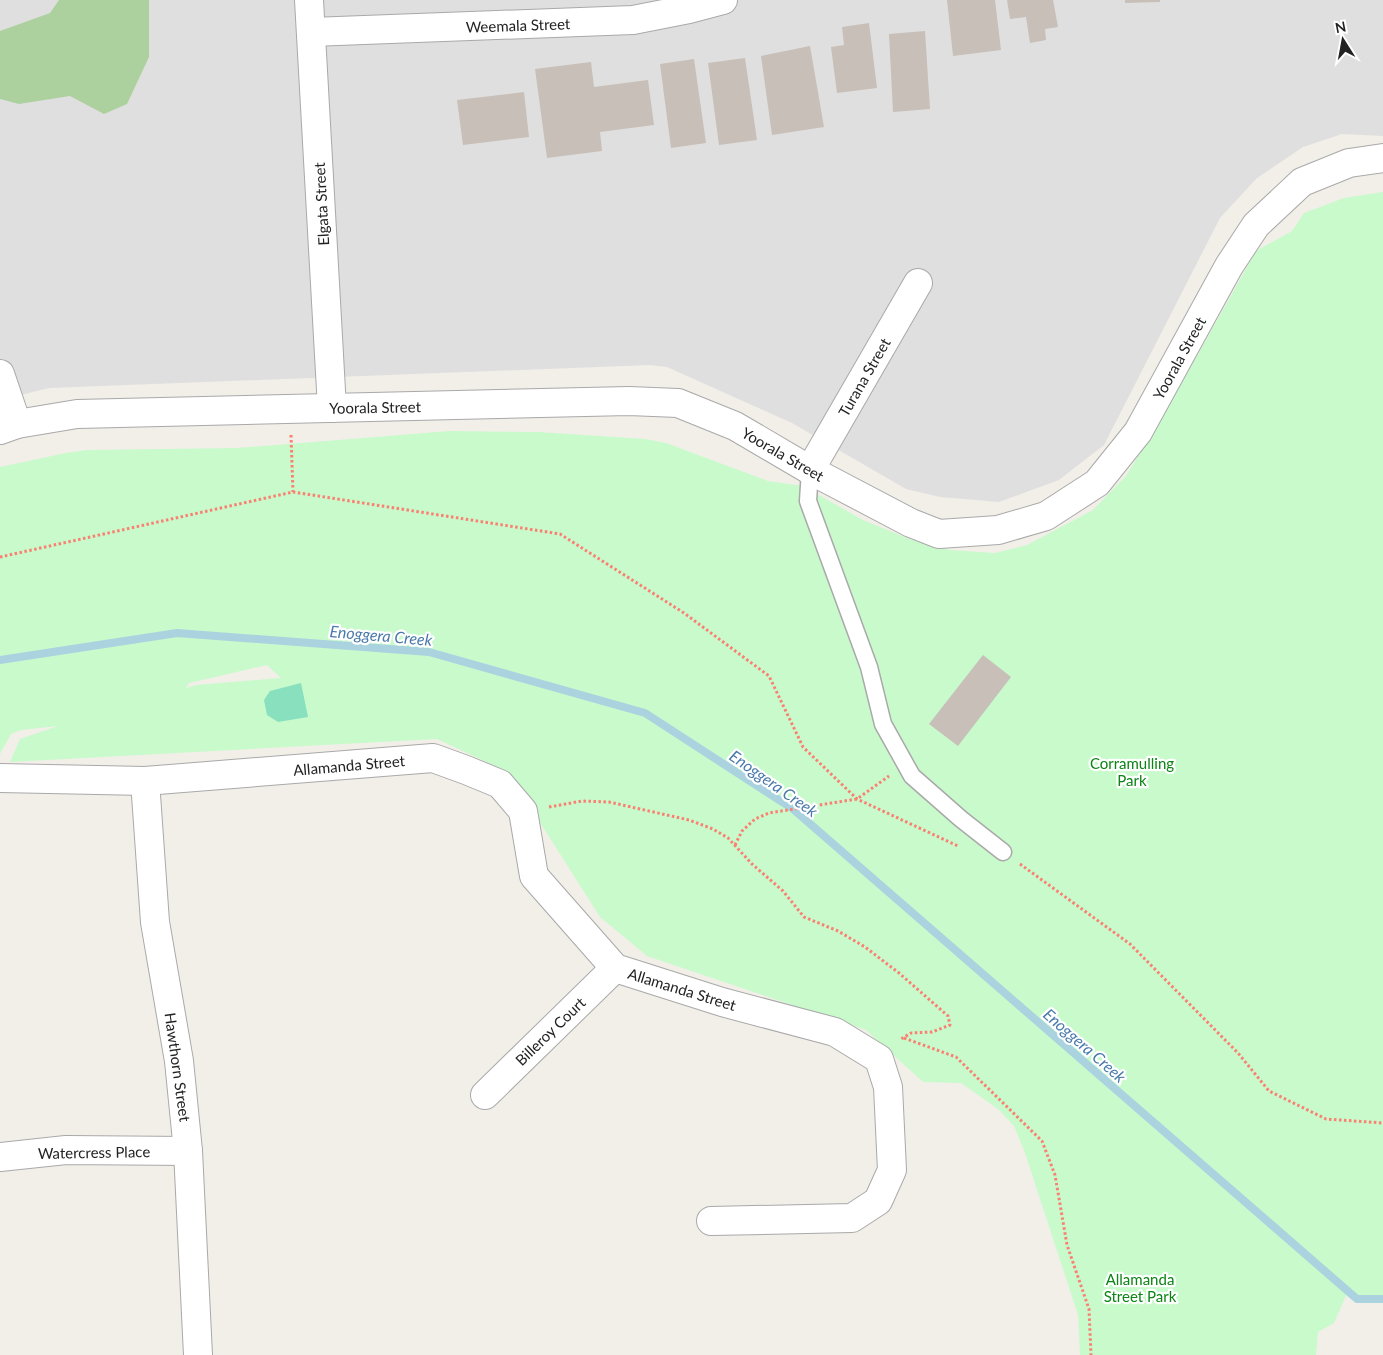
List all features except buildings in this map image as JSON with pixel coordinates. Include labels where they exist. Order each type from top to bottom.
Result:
[{"type":"street","name":"Elgata Street","points":[[309,0],[332,408]]},
{"type":"street","name":"Weemala Street","points":[[311,32],[633,20],[689,5],[723,0]]},
{"type":"street","name":"Yoorala Street","points":[[9,427],[77,414],[629,401],[678,403],[735,426],[810,470],[912,523],[939,534],[998,530],[1046,516],[1097,483],[1138,432],[1229,266],[1256,225],[1302,182],[1349,163],[1383,158]]},
{"type":"street","name":"Turana Street","points":[[810,470],[918,284]]},
{"type":"street","points":[[0,374],[9,427]]},
{"type":"street","name":"Allamanda Street","points":[[0,778],[145,781],[433,758],[500,784],[523,811],[534,876],[615,968],[722,1002],[835,1032],[879,1059]]},
{"type":"street","name":"Hawthorn Street","points":[[145,781],[155,922],[179,1061],[188,1152],[198,1355]]},
{"type":"street","name":"Billeroy Court","points":[[485,1095],[615,968]]},
{"type":"street","points":[[711,1221],[852,1218],[878,1201],[892,1170],[888,1087],[879,1059]]},
{"type":"street","name":"Watercress Place","points":[[0,1156],[66,1150],[188,1152]]},
{"type":"lane","points":[[810,470],[808,501],[869,667],[883,724],[912,776],[961,819],[1003,852]]},
{"type":"path","points":[[290,410],[293,492]]},
{"type":"path","points":[[0,556],[293,492],[422,514],[560,534],[684,613],[768,676],[803,747],[857,799],[961,848]]},
{"type":"path","points":[[735,845],[742,831],[755,819],[769,813],[857,799],[906,765]]},
{"type":"path","points":[[523,811],[582,801],[609,802],[689,820],[713,829],[728,838],[752,864],[783,891],[804,917],[838,931],[865,947],[948,1016],[950,1025],[932,1032],[911,1033],[901,1039],[879,1059]]},
{"type":"path","points":[[1003,852],[1130,944],[1238,1053],[1269,1091],[1326,1119],[1383,1123]]},
{"type":"path","points":[[901,1039],[905,1038],[956,1057],[1042,1141],[1054,1175],[1067,1245],[1089,1309],[1091,1355]]},
{"type":"shaded area","points":[[0,0],[1383,0],[1383,136],[1342,134],[1303,147],[1257,178],[1220,218],[1104,445],[1059,480],[999,502],[940,497],[906,489],[792,423],[667,367],[650,365],[49,388],[0,400]]},
{"type":"green space","points":[[59,0],[149,0],[149,57],[127,104],[104,114],[70,96],[19,104],[0,99],[0,31],[50,13]]},
{"type":"green space","name":"Corramulling Park","points":[[1383,192],[1383,1299],[1357,1299],[1348,1291],[1334,1323],[1318,1332],[1316,1355],[1080,1355],[1078,1315],[1025,1153],[1014,1126],[998,1109],[961,1083],[923,1082],[866,1030],[647,956],[600,917],[508,772],[437,739],[10,762],[20,739],[58,726],[21,730],[11,734],[0,754],[0,467],[87,450],[237,448],[450,431],[538,432],[645,439],[666,443],[768,481],[803,486],[863,520],[912,540],[950,550],[995,553],[1027,545],[1093,510],[1126,476],[1163,416],[1256,251],[1292,231],[1304,213],[1344,198]],"holes":[[[267,665],[281,678],[196,685],[186,688],[189,683]]]},
{"type":"green space","points":[[301,683],[308,717],[278,722],[267,715],[264,700],[270,691]]},
{"type":"waterway","name":"Enoggera Creek","points":[[0,660],[177,633],[429,652],[645,713],[793,809],[1357,1299],[1383,1299]]},
{"type":"park label","name":"Allamanda Street Park","points":[[1140,1288]]}]
